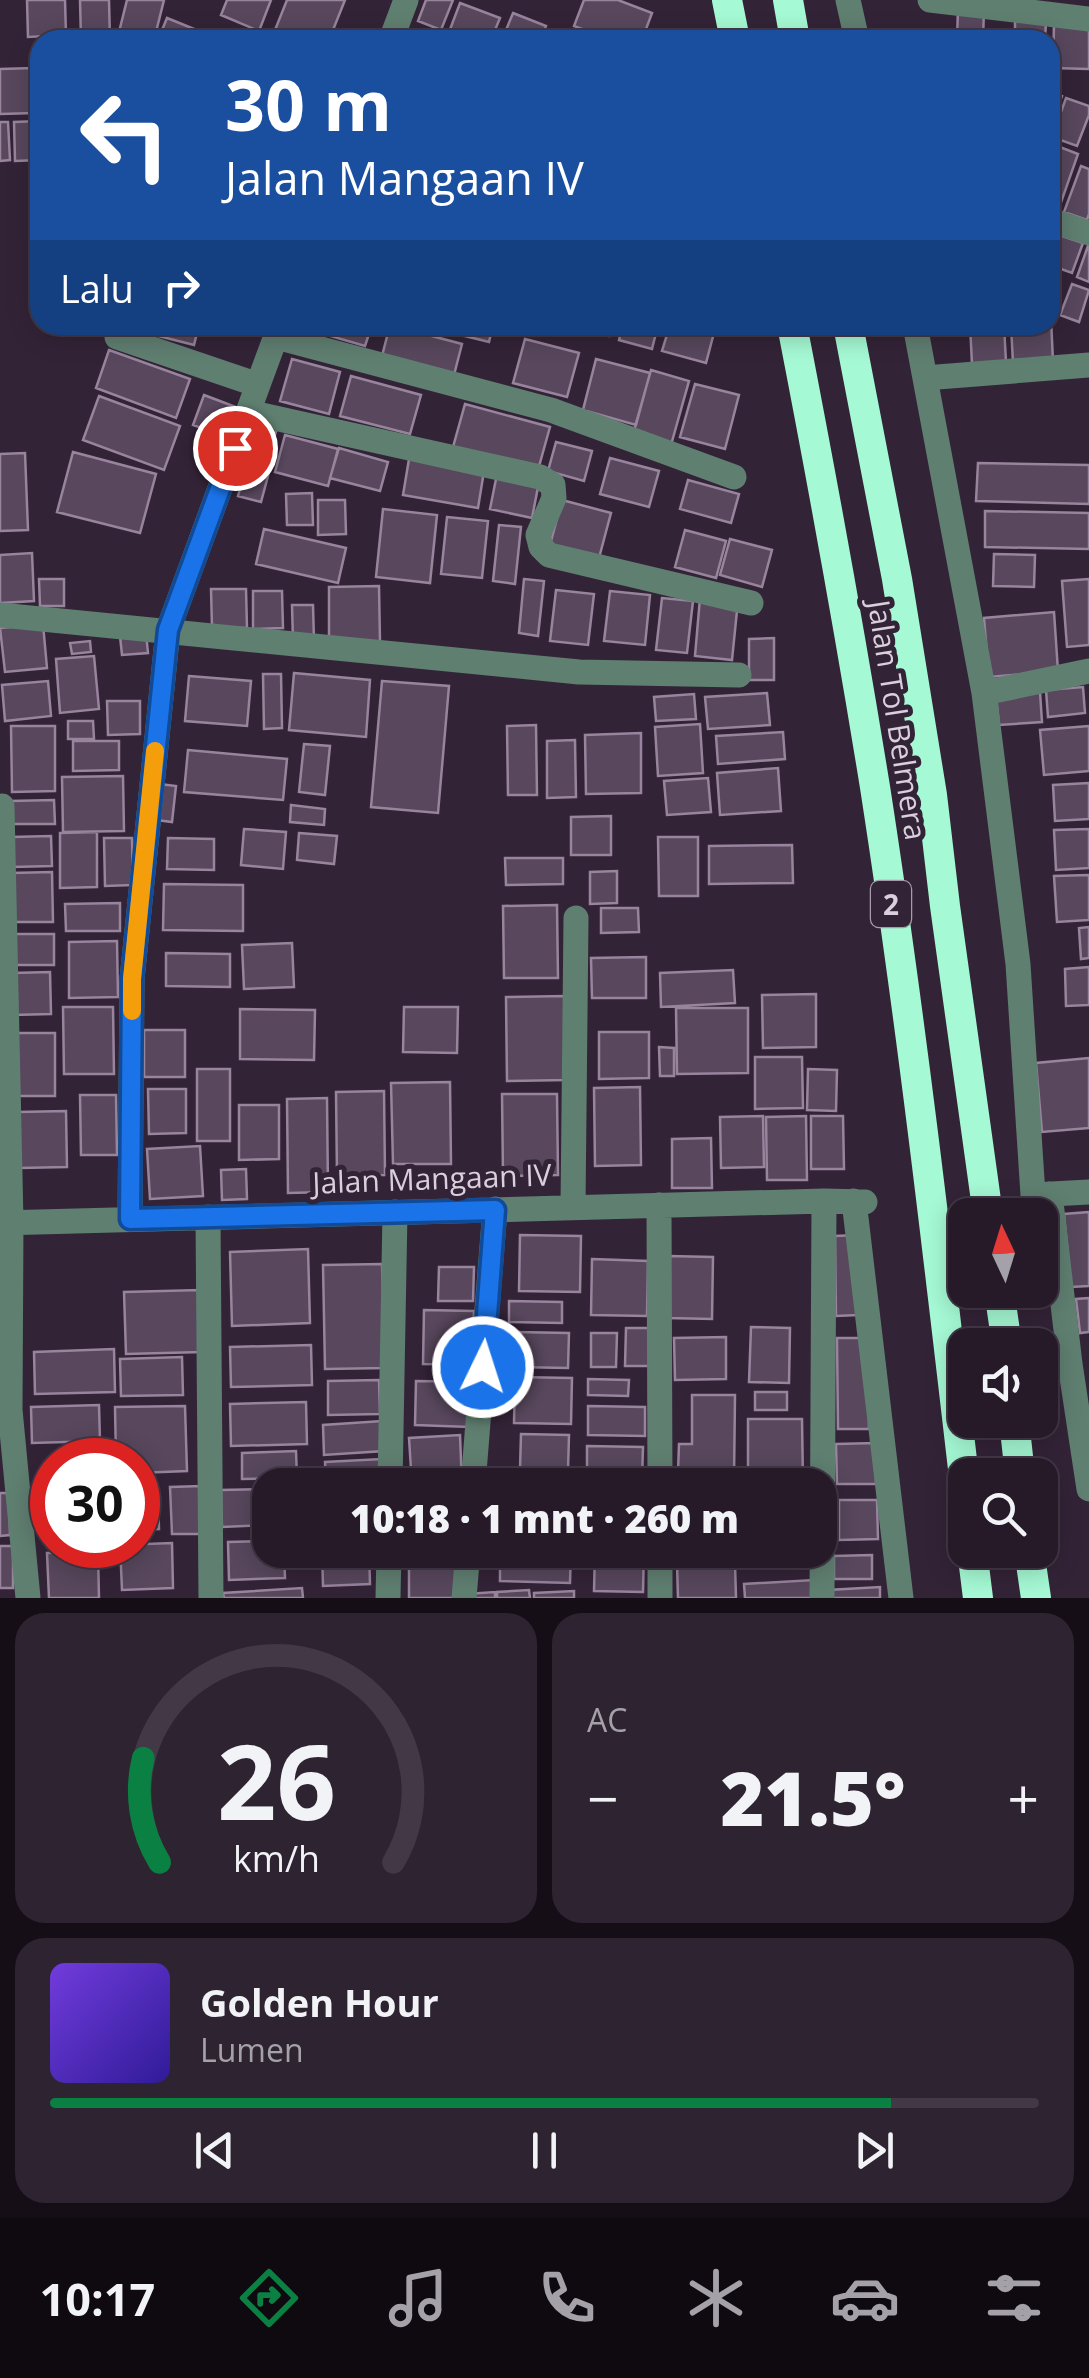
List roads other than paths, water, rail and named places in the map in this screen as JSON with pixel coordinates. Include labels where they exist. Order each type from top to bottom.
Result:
[{"type":"highway","points":[[727,0],[733,30]]},
{"type":"highway","points":[[788,0],[794,30]]},
{"type":"highway","name":"Jalan Tol Belmera","points":[[794,335],[875,791],[930,1186],[962,1458]]},
{"type":"highway","name":"Jalan Tol Belmera","points":[[850,335],[897,579],[932,796],[986,1198]]},
{"type":"highway","points":[[974,1568],[978,1598]]},
{"type":"highway","points":[[1032,1568],[1036,1598]]},
{"type":"street","points":[[394,30],[406,0]]},
{"type":"street","points":[[848,0],[855,30]]},
{"type":"street","points":[[930,0],[1089,19]]},
{"type":"street","points":[[1060,223],[1089,233]]},
{"type":"street","points":[[130,1219],[132,979],[168,630],[277,335]]},
{"type":"street","points":[[292,335],[551,410],[734,477]]},
{"type":"street","points":[[917,335],[984,693],[1042,1195],[1089,1489]]},
{"type":"street","points":[[117,337],[258,385]]},
{"type":"street","points":[[925,378],[1089,365]]},
{"type":"street","points":[[248,412],[540,478],[553,485],[554,498],[538,535],[549,555],[751,603]]},
{"type":"street","points":[[0,615],[579,672],[739,675]]},
{"type":"street","points":[[984,693],[1089,671]]},
{"type":"street","points":[[2,806],[5,1410],[28,1598]]},
{"type":"street","points":[[573,1207],[576,918]]},
{"type":"street","points":[[1042,1195],[1089,1192]]},
{"type":"street","points":[[822,1598],[824,1201]]},
{"type":"street","name":"Jalan Mangaan IV","points":[[6,1223],[859,1202],[901,1598]]},
{"type":"street","points":[[659,1205],[660,1468]]},
{"type":"street","points":[[475,1468],[495,1210]]},
{"type":"street","points":[[390,1468],[396,1212]]},
{"type":"street","points":[[208,1217],[211,1598]]},
{"type":"street","points":[[388,1568],[388,1598]]},
{"type":"street","points":[[464,1598],[466,1568]]},
{"type":"street","points":[[660,1568],[660,1598]]}]
